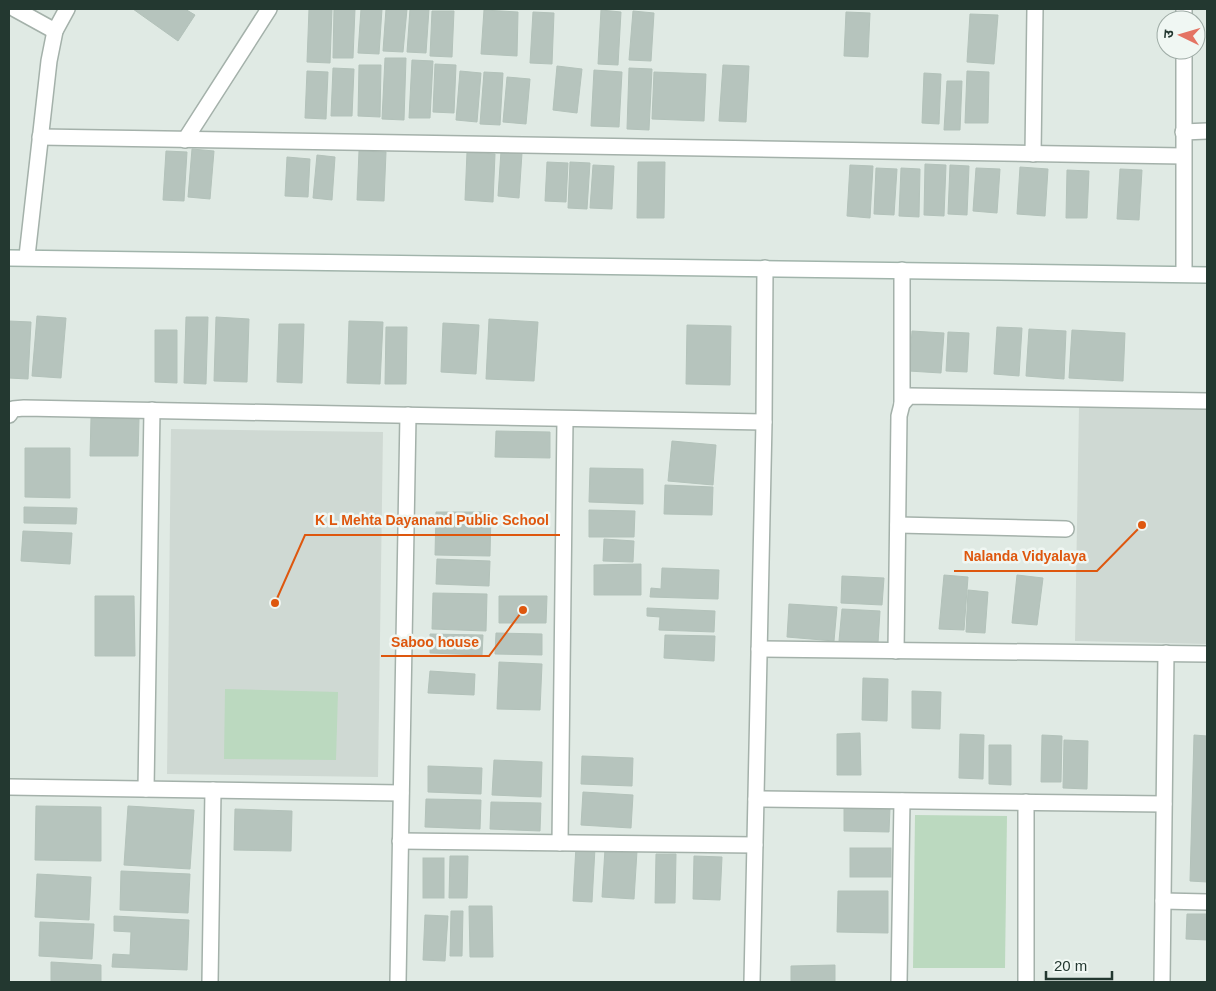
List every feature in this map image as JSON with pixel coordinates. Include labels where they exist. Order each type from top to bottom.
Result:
[{"type":"street","points":[[15,9],[55,31]]},
{"type":"street","points":[[27,256],[49,61],[55,31],[67,9]]},
{"type":"street","points":[[185,140],[269,9]]},
{"type":"street","points":[[1032,154],[1035,9]]},
{"type":"street","points":[[1184,60],[1184,274]]},
{"type":"street","points":[[1183,132],[1207,131]]},
{"type":"street","points":[[40,137],[1183,156]]},
{"type":"street","points":[[9,258],[27,256],[1207,274]]},
{"type":"street","points":[[752,982],[764,422],[764,268]]},
{"type":"street","points":[[896,651],[899,416],[902,404],[902,270]]},
{"type":"street","points":[[902,404],[909,396],[1207,401]]},
{"type":"street","points":[[9,415],[13,409],[24,408],[764,422]]},
{"type":"street","points":[[146,789],[152,410]]},
{"type":"street","points":[[398,982],[408,415]]},
{"type":"street","points":[[560,843],[565,418]]},
{"type":"street","points":[[898,525],[1066,529]]},
{"type":"street","points":[[759,649],[1207,654]]},
{"type":"street","points":[[1162,982],[1166,653]]},
{"type":"street","points":[[9,787],[401,793]]},
{"type":"street","points":[[210,982],[213,790]]},
{"type":"street","points":[[756,799],[1164,804]]},
{"type":"street","points":[[899,982],[902,801]]},
{"type":"street","points":[[1026,802],[1026,982]]},
{"type":"street","points":[[400,841],[755,845]]},
{"type":"street","points":[[1163,901],[1207,902]]},
{"type":"shaded area","points":[[1079,407],[1207,409],[1207,644],[1075,641]]},
{"type":"shaded area","points":[[171,429],[383,432],[378,777],[167,774]]},
{"type":"green space","points":[[225,689],[338,692],[336,760],[224,759]]},
{"type":"green space","points":[[915,815],[1007,816],[1005,968],[913,968]]},
{"type":"building","points":[[133,9],[185,9],[195,15],[178,41]]},
{"type":"building","points":[[309,9],[332,9],[330,63],[307,62]]},
{"type":"building","points":[[334,9],[355,9],[353,58],[333,58]]},
{"type":"building","points":[[361,9],[382,9],[379,54],[358,53]]},
{"type":"building","points":[[386,9],[407,9],[403,52],[383,51]]},
{"type":"building","points":[[410,9],[429,9],[426,53],[407,52]]},
{"type":"building","points":[[484,10],[518,12],[517,56],[481,54]]},
{"type":"building","points":[[601,10],[621,12],[618,65],[598,64]]},
{"type":"building","points":[[432,11],[454,11],[452,57],[430,56]]},
{"type":"building","points":[[633,11],[654,13],[651,61],[629,60]]},
{"type":"building","points":[[533,12],[554,13],[552,64],[530,63]]},
{"type":"building","points":[[846,12],[870,13],[868,57],[844,56]]},
{"type":"building","points":[[970,14],[998,15],[994,64],[967,62]]},
{"type":"building","points":[[385,58],[406,58],[404,120],[382,119]]},
{"type":"building","points":[[412,60],[433,61],[430,118],[409,118]]},
{"type":"building","points":[[435,64],[456,65],[454,113],[433,112]]},
{"type":"building","points":[[359,65],[381,65],[380,117],[358,116]]},
{"type":"building","points":[[723,65],[749,66],[746,122],[719,121]]},
{"type":"building","points":[[557,66],[582,69],[577,113],[553,110]]},
{"type":"building","points":[[333,68],[354,69],[352,116],[331,116]]},
{"type":"building","points":[[629,68],[652,69],[649,130],[627,129]]},
{"type":"building","points":[[594,70],[622,72],[619,127],[591,126]]},
{"type":"building","points":[[307,71],[328,72],[326,119],[305,118]]},
{"type":"building","points":[[460,71],[481,73],[477,122],[456,120]]},
{"type":"building","points":[[967,71],[989,72],[988,123],[965,123]]},
{"type":"building","points":[[484,72],[503,73],[500,125],[480,124]]},
{"type":"building","points":[[654,72],[706,74],[704,121],[652,119]]},
{"type":"building","points":[[924,73],[941,74],[939,124],[922,123]]},
{"type":"building","points":[[507,77],[530,79],[526,124],[503,122]]},
{"type":"building","points":[[947,81],[962,81],[960,130],[944,130]]},
{"type":"building","points":[[192,149],[214,151],[210,199],[188,197]]},
{"type":"building","points":[[166,151],[187,152],[184,201],[163,200]]},
{"type":"building","points":[[359,151],[386,152],[384,201],[357,200]]},
{"type":"building","points":[[501,151],[522,153],[519,198],[498,196]]},
{"type":"building","points":[[467,152],[495,154],[493,202],[465,200]]},
{"type":"building","points":[[317,155],[335,157],[332,200],[313,198]]},
{"type":"building","points":[[287,157],[310,159],[308,197],[285,196]]},
{"type":"building","points":[[547,162],[568,163],[566,202],[545,201]]},
{"type":"building","points":[[570,162],[590,163],[587,209],[568,208]]},
{"type":"building","points":[[638,162],[665,162],[664,218],[637,218]]},
{"type":"building","points":[[925,164],[946,165],[944,216],[924,215]]},
{"type":"building","points":[[593,165],[614,166],[612,209],[590,208]]},
{"type":"building","points":[[850,165],[873,166],[870,218],[847,216]]},
{"type":"building","points":[[950,165],[969,166],[967,215],[948,214]]},
{"type":"building","points":[[1020,167],[1048,169],[1045,216],[1017,214]]},
{"type":"building","points":[[876,168],[897,169],[894,215],[874,214]]},
{"type":"building","points":[[901,168],[920,169],[919,217],[899,216]]},
{"type":"building","points":[[976,168],[1000,169],[997,213],[973,211]]},
{"type":"building","points":[[1120,169],[1142,170],[1139,220],[1117,219]]},
{"type":"building","points":[[1067,170],[1089,171],[1087,218],[1066,218]]},
{"type":"building","points":[[37,316],[66,318],[61,378],[32,376]]},
{"type":"building","points":[[186,317],[208,317],[206,384],[184,383]]},
{"type":"building","points":[[216,317],[249,319],[247,382],[214,381]]},
{"type":"building","points":[[489,319],[538,322],[534,381],[486,379]]},
{"type":"building","points":[[9,321],[31,322],[28,379],[9,378]]},
{"type":"building","points":[[349,321],[383,322],[380,384],[347,383]]},
{"type":"building","points":[[443,323],[479,325],[476,374],[441,372]]},
{"type":"building","points":[[279,324],[304,324],[302,383],[277,382]]},
{"type":"building","points":[[687,325],[731,326],[730,385],[686,384]]},
{"type":"building","points":[[386,327],[407,327],[406,384],[385,384]]},
{"type":"building","points":[[997,327],[1022,328],[1019,376],[994,374]]},
{"type":"building","points":[[1029,329],[1066,331],[1064,379],[1026,376]]},
{"type":"building","points":[[155,330],[177,330],[177,383],[155,382]]},
{"type":"building","points":[[1072,330],[1125,333],[1123,381],[1069,378]]},
{"type":"building","points":[[912,331],[944,333],[941,373],[909,371]]},
{"type":"building","points":[[948,332],[969,333],[967,372],[946,371]]},
{"type":"building","points":[[91,418],[139,419],[138,456],[90,456]]},
{"type":"building","points":[[496,431],[550,432],[550,458],[495,457]]},
{"type":"building","points":[[672,441],[716,445],[713,485],[668,481]]},
{"type":"building","points":[[25,448],[70,448],[70,498],[25,497]]},
{"type":"building","points":[[590,468],[643,469],[643,504],[589,502]]},
{"type":"building","points":[[665,485],[713,487],[712,515],[664,514]]},
{"type":"building","points":[[24,507],[77,508],[76,524],[24,523]]},
{"type":"building","points":[[589,510],[635,511],[634,537],[589,537]]},
{"type":"building","points":[[436,512],[491,512],[490,556],[435,555]]},
{"type":"building","points":[[23,531],[72,533],[70,564],[21,561]]},
{"type":"building","points":[[604,539],[634,541],[633,562],[603,561]]},
{"type":"building","points":[[437,559],[490,561],[489,586],[436,584]]},
{"type":"building","points":[[641,564],[641,595],[594,595],[594,565]]},
{"type":"building","points":[[662,568],[719,570],[718,599],[650,597],[651,588],[661,589]]},
{"type":"building","points":[[944,575],[968,577],[964,630],[939,629]]},
{"type":"building","points":[[1017,575],[1043,578],[1037,625],[1012,623]]},
{"type":"building","points":[[842,576],[884,578],[882,605],[841,603]]},
{"type":"building","points":[[968,590],[988,592],[985,633],[966,632]]},
{"type":"building","points":[[433,593],[487,594],[486,631],[432,629]]},
{"type":"building","points":[[95,596],[134,596],[135,656],[95,656]]},
{"type":"building","points":[[499,596],[547,596],[546,623],[499,623]]},
{"type":"building","points":[[789,604],[837,607],[834,641],[787,637]]},
{"type":"building","points":[[647,608],[715,611],[714,632],[659,630],[660,617],[647,616]]},
{"type":"building","points":[[842,609],[880,611],[878,643],[839,641]]},
{"type":"building","points":[[496,633],[542,634],[542,655],[495,654]]},
{"type":"building","points":[[430,634],[483,635],[482,655],[430,653]]},
{"type":"building","points":[[665,635],[715,636],[714,661],[664,658]]},
{"type":"building","points":[[499,662],[542,664],[540,710],[497,709]]},
{"type":"building","points":[[430,671],[475,674],[474,695],[428,693]]},
{"type":"building","points":[[863,678],[888,679],[887,721],[862,720]]},
{"type":"building","points":[[912,691],[941,692],[940,729],[912,728]]},
{"type":"building","points":[[860,733],[861,775],[837,775],[837,734]]},
{"type":"building","points":[[960,734],[984,735],[983,779],[959,778]]},
{"type":"building","points":[[1042,735],[1062,736],[1061,782],[1041,782]]},
{"type":"building","points":[[1194,735],[1207,736],[1207,882],[1190,881]]},
{"type":"building","points":[[1064,740],[1088,741],[1087,789],[1063,788]]},
{"type":"building","points":[[989,745],[1011,745],[1011,785],[989,784]]},
{"type":"building","points":[[582,756],[633,758],[632,786],[581,784]]},
{"type":"building","points":[[494,760],[542,762],[541,797],[492,795]]},
{"type":"building","points":[[428,766],[482,768],[481,794],[428,792]]},
{"type":"building","points":[[583,792],[633,795],[631,828],[581,825]]},
{"type":"building","points":[[426,799],[481,800],[480,829],[425,827]]},
{"type":"building","points":[[491,802],[541,803],[540,831],[490,829]]},
{"type":"building","points":[[36,806],[101,807],[101,861],[35,860]]},
{"type":"building","points":[[128,806],[194,810],[190,869],[124,865]]},
{"type":"building","points":[[844,807],[890,808],[889,832],[844,831]]},
{"type":"building","points":[[235,809],[292,811],[291,851],[234,850]]},
{"type":"building","points":[[576,846],[595,848],[592,902],[573,901]]},
{"type":"building","points":[[850,848],[891,848],[891,877],[850,877]]},
{"type":"building","points":[[605,849],[637,851],[634,899],[602,897]]},
{"type":"building","points":[[656,854],[676,854],[675,903],[655,903]]},
{"type":"building","points":[[450,856],[468,856],[467,898],[449,898]]},
{"type":"building","points":[[694,856],[722,857],[720,900],[693,899]]},
{"type":"building","points":[[423,858],[444,858],[444,898],[423,898]]},
{"type":"building","points":[[121,871],[190,874],[188,913],[120,910]]},
{"type":"building","points":[[37,874],[91,877],[89,920],[35,917]]},
{"type":"building","points":[[838,891],[888,891],[888,933],[837,932]]},
{"type":"building","points":[[469,906],[492,906],[493,957],[470,957]]},
{"type":"building","points":[[451,911],[463,911],[462,956],[450,956]]},
{"type":"building","points":[[1187,914],[1207,914],[1207,940],[1186,939]]},
{"type":"building","points":[[425,915],[448,916],[445,961],[423,960]]},
{"type":"building","points":[[114,916],[189,920],[187,970],[112,967],[113,954],[130,955],[131,932],[114,931]]},
{"type":"building","points":[[40,922],[94,924],[92,959],[39,956]]},
{"type":"building","points":[[51,962],[101,965],[101,982],[51,982]]},
{"type":"building","points":[[835,965],[835,982],[791,982],[791,966]]},
{"type":"place","name":"Nalanda Vidyalaya","points":[[1142,525]]},
{"type":"place","name":"K L Mehta Dayanand Public School","points":[[275,603]]},
{"type":"place","name":"Saboo house","points":[[523,610]]}]
